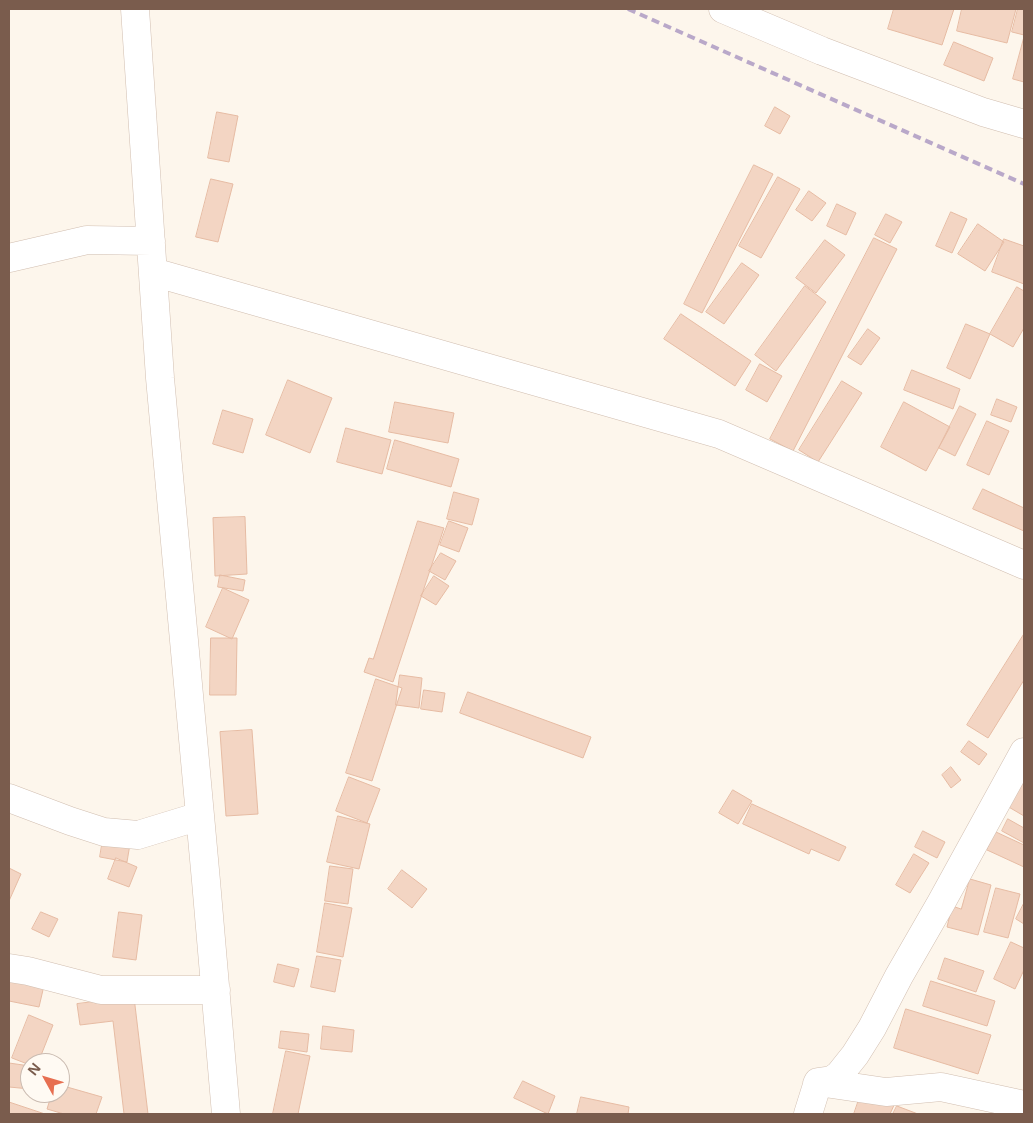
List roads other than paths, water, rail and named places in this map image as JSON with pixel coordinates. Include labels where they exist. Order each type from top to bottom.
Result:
[{"type":"street","points":[[136,9],[160,378],[226,1114]]},
{"type":"street","points":[[722,9],[822,51],[983,112],[1024,124]]},
{"type":"street","points":[[9,258],[87,240],[151,241]]},
{"type":"street","points":[[153,272],[719,434],[1024,565]]},
{"type":"street","points":[[792,1114],[818,1082],[832,1080],[840,1075],[855,1055],[872,1028],[1024,752]]},
{"type":"street","points":[[9,798],[104,832],[138,835],[200,816]]},
{"type":"street","points":[[9,968],[28,971],[101,990],[216,990]]},
{"type":"street","points":[[818,1082],[886,1092],[941,1087],[1024,1105]]},
{"type":"street","points":[[808,1114],[818,1082]]},
{"type":"railway","points":[[628,9],[1024,184]]}]
